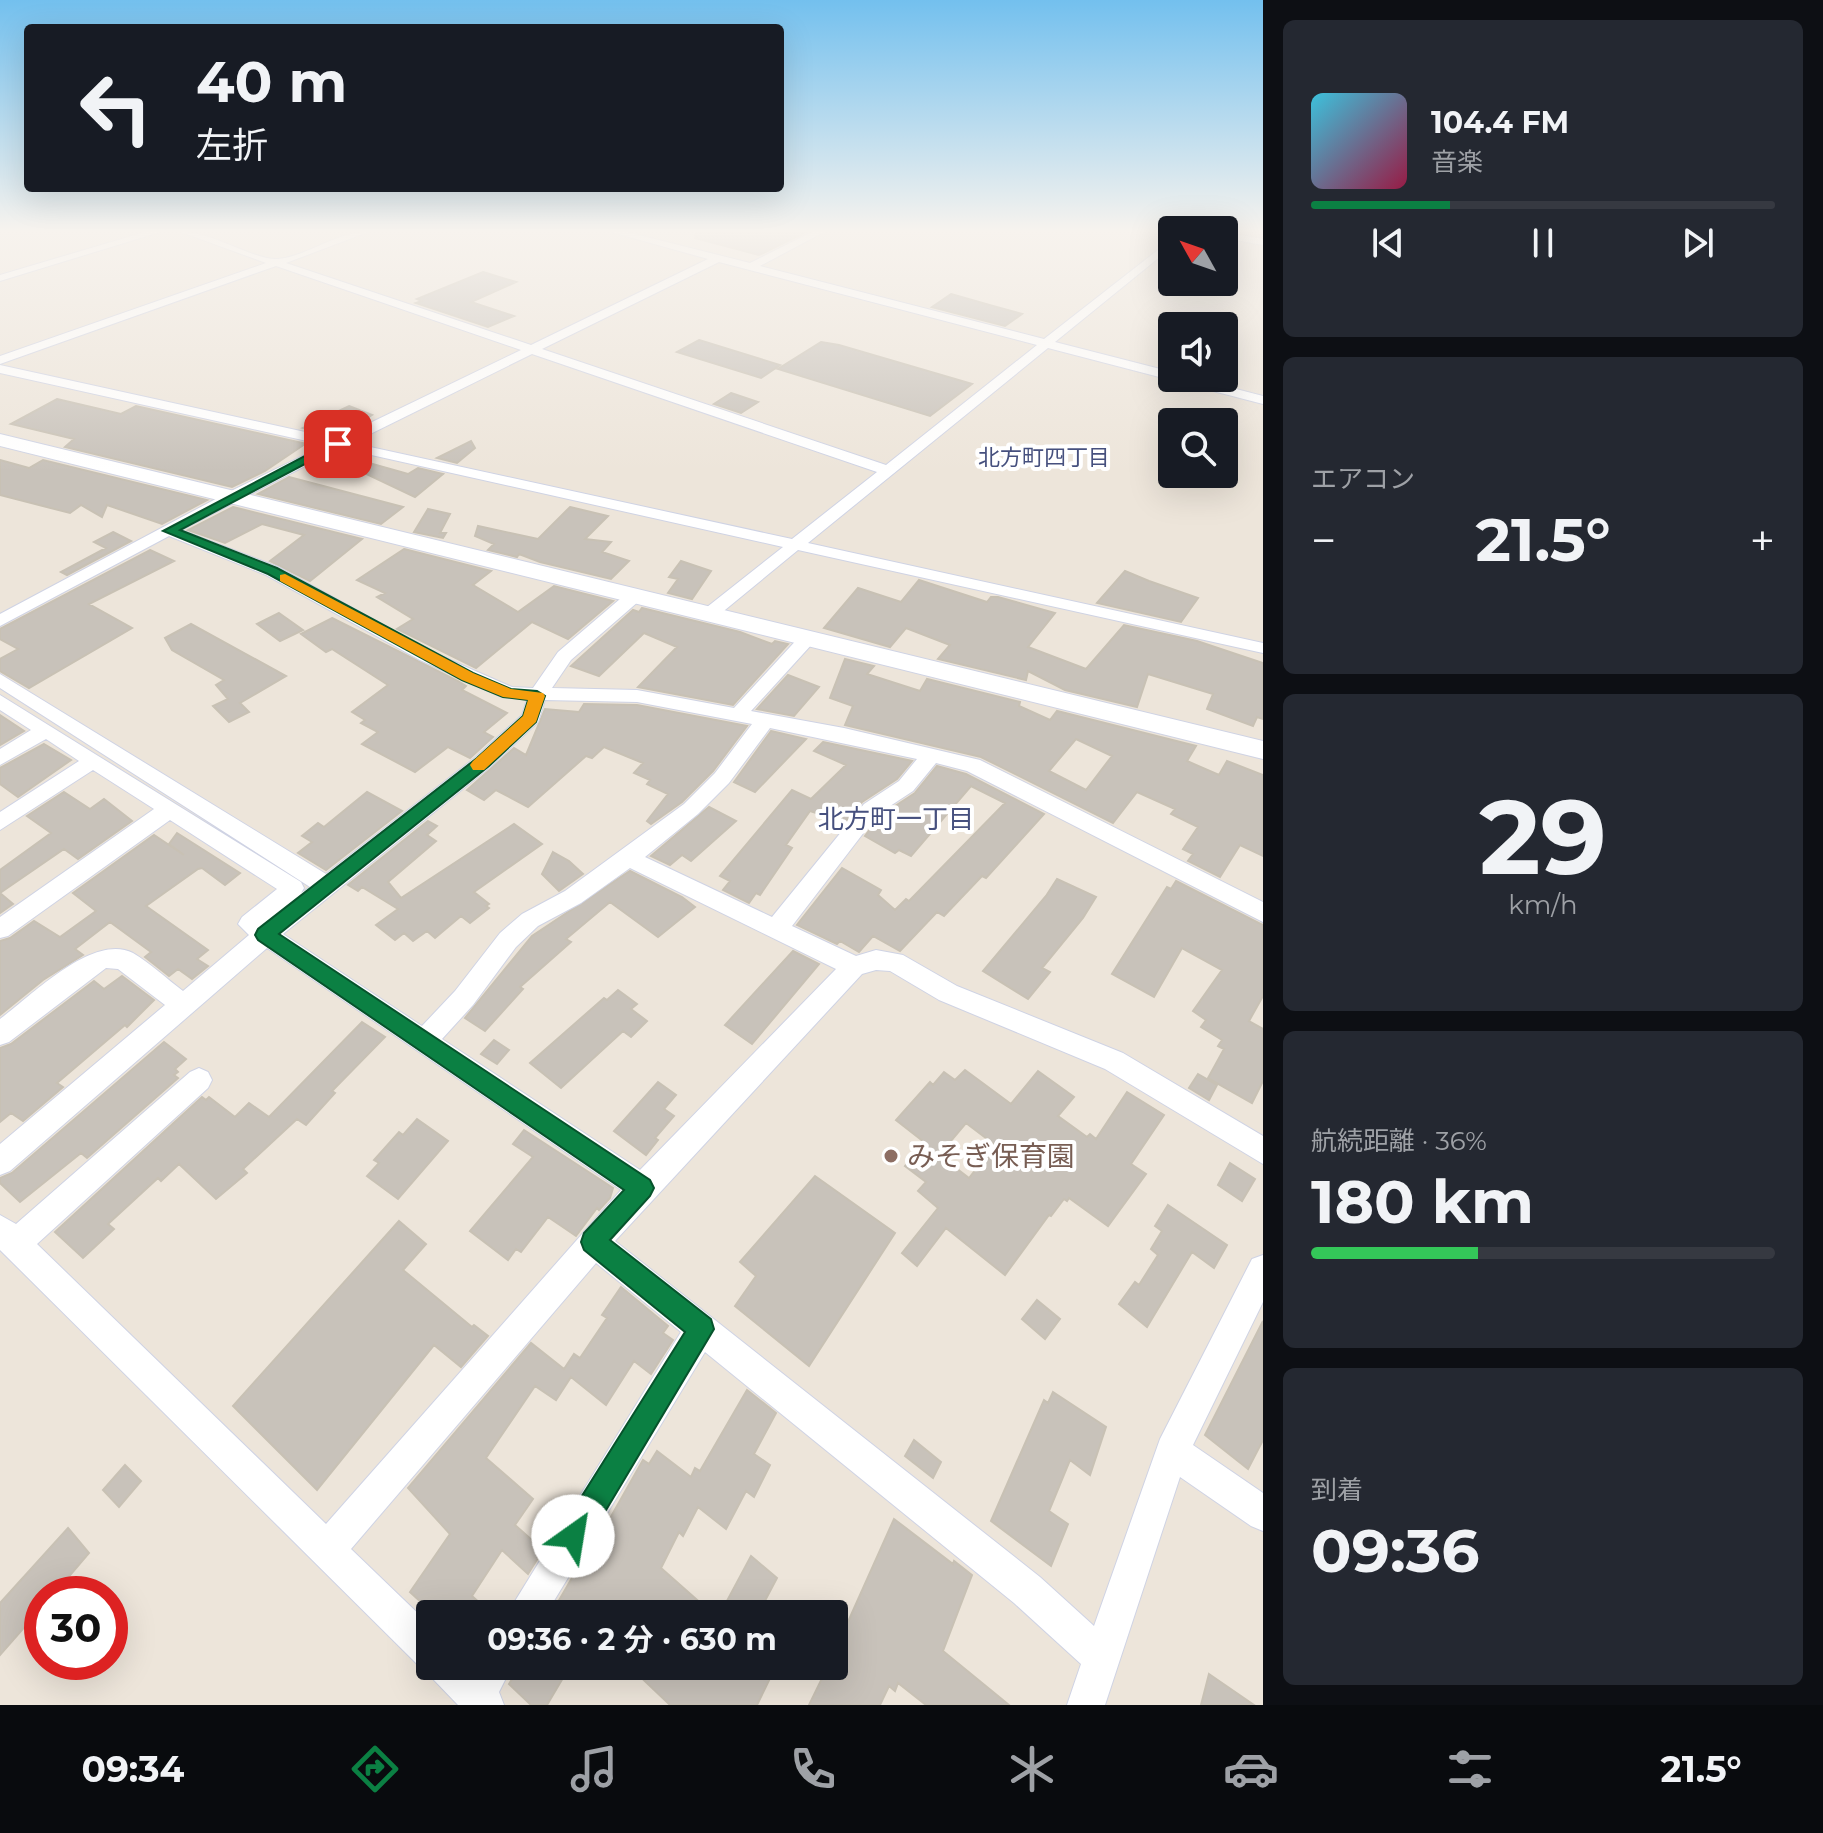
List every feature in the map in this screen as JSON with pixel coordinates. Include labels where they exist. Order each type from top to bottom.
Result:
[{"type":"street","points":[[0,360],[137,312]]},
{"type":"street","points":[[418,312],[886,470]]},
{"type":"street","points":[[0,621],[232,496],[610,312]]},
{"type":"street","points":[[928,312],[1158,372]]},
{"type":"street","points":[[708,615],[1085,312]]},
{"type":"street","points":[[0,369],[1263,648]]},
{"type":"street","points":[[1232,392],[1263,400]]},
{"type":"street","points":[[0,440],[1263,750]]},
{"type":"street","points":[[170,531],[272,571],[467,677],[509,693],[637,696],[844,735],[973,765],[1263,913]]},
{"type":"street","points":[[0,1162],[325,885],[483,762],[531,718],[537,696],[564,656],[633,597]]},
{"type":"street","points":[[739,716],[745,705],[807,639]]},
{"type":"street","points":[[0,680],[325,885]]},
{"type":"street","points":[[0,701],[293,888],[250,924],[642,1188]]},
{"type":"street","points":[[424,1041],[464,998],[508,940],[530,920],[573,897],[691,809],[722,778],[765,721]]},
{"type":"street","points":[[0,758],[46,730]]},
{"type":"street","points":[[776,929],[871,809],[906,786],[931,756]]},
{"type":"street","points":[[0,822],[94,760]]},
{"type":"street","points":[[0,929],[170,809]]},
{"type":"street","points":[[628,858],[854,966]]},
{"type":"street","points":[[0,1034],[94,962],[105,958],[124,960],[183,1005]]},
{"type":"street","points":[[327,1550],[593,1242],[854,966],[876,960],[894,962],[948,993],[1114,1061],[1263,1151]]},
{"type":"street","points":[[199,1080],[7,1237],[416,1637]]},
{"type":"street","points":[[593,1242],[1027,1590],[1101,1657]]},
{"type":"street","points":[[1086,1705],[1172,1451],[1263,1270]]},
{"type":"street","points":[[534,1600],[701,1329]]},
{"type":"street","points":[[1172,1451],[1263,1514]]},
{"type":"building","points":[[442,312],[500,312],[514,316],[488,327]]},
{"type":"building","points":[[950,312],[1022,314],[1005,326]]},
{"type":"building","points":[[699,340],[780,365],[761,378],[677,352]]},
{"type":"building","points":[[821,342],[972,384],[930,416],[778,369]]},
{"type":"building","points":[[731,393],[758,402],[741,413],[714,404]]},
{"type":"building","points":[[57,399],[121,414],[136,406],[316,446],[305,444],[265,471],[232,487],[65,447],[74,439],[11,424]]},
{"type":"building","points":[[349,406],[372,415],[337,436],[303,428]]},
{"type":"building","points":[[471,441],[475,448],[457,463],[437,458]]},
{"type":"building","points":[[0,460],[29,468],[43,460],[207,500],[162,524],[107,505],[102,517],[81,505],[70,513],[0,495]]},
{"type":"building","points":[[362,461],[408,474],[418,468],[443,474],[415,497],[358,470]]},
{"type":"building","points":[[289,477],[403,507],[381,524],[258,494]]},
{"type":"building","points":[[233,507],[362,539],[310,581],[270,561],[304,535],[262,524],[225,543],[188,530]]},
{"type":"building","points":[[570,507],[608,516],[585,539],[611,542],[602,552],[629,561],[611,579],[519,554],[517,557],[488,550],[494,544],[475,536],[478,526],[538,539]]},
{"type":"building","points":[[428,509],[450,514],[440,533],[446,533],[443,538],[414,532]]},
{"type":"building","points":[[113,532],[131,541],[67,575],[61,572],[106,548],[94,542]]},
{"type":"building","points":[[404,549],[491,571],[473,585],[518,612],[554,586],[613,601],[568,639],[532,622],[476,668],[397,629],[413,619],[377,597],[385,593],[357,580]]},
{"type":"building","points":[[150,550],[174,561],[89,604],[132,628],[29,688],[0,671],[0,659],[18,649],[0,639],[0,629]]},
{"type":"building","points":[[681,561],[711,571],[692,599],[668,593],[678,579],[669,577]]},
{"type":"building","points":[[1125,571],[1198,598],[1181,622],[1097,603]]},
{"type":"building","points":[[919,580],[987,602],[991,597],[998,597],[1055,613],[1028,647],[1086,669],[1124,625],[1197,641],[1263,663],[1263,719],[1257,717],[1253,726],[1207,709],[1213,694],[1148,674],[1137,707],[1065,690],[1028,671],[1026,680],[938,659],[950,645],[906,628],[890,647],[824,628],[858,588],[901,602]]},
{"type":"building","points":[[642,608],[740,632],[772,644],[775,641],[788,644],[733,705],[638,687],[677,647],[644,633],[599,676],[571,666],[633,610],[639,612]]},
{"type":"building","points":[[279,613],[303,630],[280,641],[257,624]]},
{"type":"building","points":[[332,618],[458,681],[466,686],[462,690],[507,713],[484,732],[493,737],[470,758],[448,747],[415,772],[362,744],[378,732],[361,723],[365,720],[352,712],[388,685],[332,649],[326,652],[301,634]]},
{"type":"building","points":[[191,624],[286,676],[240,703],[249,712],[229,722],[213,706],[228,699],[216,685],[224,680],[172,650],[165,638]]},
{"type":"building","points":[[845,659],[874,666],[867,674],[920,691],[927,679],[1020,702],[1019,706],[1050,720],[1057,711],[1196,746],[1187,761],[1219,775],[1227,761],[1263,775],[1263,856],[1240,845],[1220,877],[1188,861],[1193,854],[1183,849],[1198,827],[1171,814],[1175,809],[1137,792],[1113,823],[981,757],[845,725],[853,706],[830,698]],"holes":[[[1076,739],[1112,756],[1086,790],[1049,771]]]},
{"type":"building","points":[[788,675],[819,687],[794,716],[757,709]]},
{"type":"building","points":[[584,704],[637,705],[747,726],[713,771],[682,802],[651,824],[647,821],[668,794],[647,784],[650,780],[634,773],[643,763],[604,747],[592,758],[586,756],[528,807],[496,790],[484,800],[467,790],[514,748],[526,755],[545,709],[579,712]]},
{"type":"building","points":[[0,715],[24,731],[0,745]]},
{"type":"building","points":[[771,731],[806,739],[755,792],[734,782]]},
{"type":"building","points":[[823,742],[912,761],[897,779],[862,802],[845,822],[810,811],[786,845],[792,848],[760,895],[756,893],[749,903],[723,890],[730,881],[720,876],[792,790],[811,799],[846,765],[814,751]]},
{"type":"building","points":[[44,744],[71,760],[18,797],[0,784],[0,768]]},
{"type":"building","points":[[937,766],[966,774],[1044,814],[986,878],[982,876],[944,916],[937,912],[900,951],[873,936],[859,952],[840,941],[837,944],[797,925],[842,868],[881,890],[878,895],[895,910],[906,899],[909,901],[1005,803],[971,786],[911,856],[899,850],[895,853],[865,836],[880,816],[915,793]]},
{"type":"building","points":[[64,792],[90,809],[104,799],[132,821],[78,859],[64,849],[0,893],[0,870],[51,833],[27,816]]},
{"type":"building","points":[[367,792],[402,811],[326,870],[298,853],[312,842],[302,836],[318,823],[324,827]]},
{"type":"building","points":[[709,807],[736,821],[691,861],[682,855],[670,865],[651,856]]},
{"type":"building","points":[[428,821],[437,826],[427,835],[436,841],[388,882],[401,898],[514,824],[542,844],[474,892],[489,904],[486,906],[489,908],[470,923],[461,916],[435,938],[427,931],[413,941],[404,933],[395,940],[376,925],[398,909],[362,887],[358,891],[348,885]]},
{"type":"building","points":[[177,833],[240,873],[225,885],[202,868],[198,869],[146,906],[208,950],[197,959],[208,966],[192,979],[178,969],[169,976],[145,957],[151,952],[110,922],[75,949],[83,955],[43,980],[0,1015],[0,941],[10,938],[34,921],[60,937],[96,911],[73,893],[154,835],[184,855],[169,844]]},
{"type":"building","points":[[553,852],[583,874],[559,891],[542,874]]},
{"type":"building","points":[[630,871],[682,897],[695,907],[658,937],[610,902],[566,939],[571,942],[520,987],[523,989],[485,1031],[465,1018],[532,936]]},
{"type":"building","points":[[1057,879],[1096,897],[1042,968],[1050,972],[1028,999],[983,971]]},
{"type":"building","points":[[1176,881],[1263,925],[1263,996],[1249,1021],[1263,1029],[1263,1081],[1252,1103],[1208,1078],[1224,1049],[1218,1046],[1222,1040],[1201,1027],[1206,1020],[1193,1011],[1222,970],[1182,948],[1154,997],[1112,974],[1167,887],[1171,889]]},
{"type":"building","points":[[0,893],[13,904],[0,913]]},
{"type":"building","points":[[793,951],[819,964],[752,1044],[725,1025]]},
{"type":"building","points":[[122,976],[154,1000],[127,1027],[125,1025],[57,1083],[63,1087],[23,1121],[11,1113],[0,1122],[0,1048],[11,1044],[94,981],[104,989]]},
{"type":"building","points":[[618,990],[637,1004],[631,1009],[647,1021],[631,1037],[623,1031],[561,1088],[530,1063],[604,998],[607,1000]]},
{"type":"building","points":[[362,1022],[385,1037],[332,1091],[335,1093],[306,1125],[297,1119],[243,1169],[247,1173],[216,1199],[179,1164],[161,1181],[158,1178],[108,1224],[114,1229],[83,1258],[55,1232],[202,1097],[206,1100],[209,1097],[235,1117],[249,1103],[269,1117]]},
{"type":"building","points":[[494,1040],[509,1050],[497,1064],[481,1054]]},
{"type":"building","points":[[164,1042],[186,1059],[175,1069],[178,1072],[174,1075],[178,1078],[87,1158],[81,1153],[20,1202],[0,1183],[0,1178],[12,1173]]},
{"type":"building","points":[[965,1070],[1011,1104],[1038,1071],[1074,1097],[1058,1116],[1087,1137],[1090,1134],[1096,1139],[1127,1092],[1164,1115],[1131,1164],[1146,1174],[1108,1226],[1069,1198],[1067,1201],[1064,1199],[1005,1275],[946,1228],[917,1266],[902,1253],[938,1208],[918,1191],[926,1182],[905,1166],[924,1142],[896,1120],[930,1082],[933,1085],[944,1072],[955,1080]],"holes":[[[966,1123],[995,1145],[969,1178],[939,1155]]]},
{"type":"building","points":[[1198,1074],[1217,1085],[1209,1100],[1189,1088]]},
{"type":"building","points":[[658,1082],[676,1095],[664,1109],[674,1116],[655,1138],[658,1140],[646,1155],[614,1131]]},
{"type":"building","points":[[417,1119],[448,1141],[398,1199],[367,1176],[379,1163],[374,1160],[399,1132],[403,1135]]},
{"type":"building","points":[[524,1130],[613,1188],[610,1198],[599,1210],[597,1208],[576,1236],[548,1217],[521,1252],[516,1249],[508,1260],[470,1231],[533,1157],[513,1144]]},
{"type":"building","points":[[1230,1163],[1255,1179],[1242,1201],[1218,1185]]},
{"type":"building","points":[[815,1176],[895,1233],[809,1366],[735,1306],[756,1276],[740,1262]]},
{"type":"building","points":[[1168,1205],[1227,1245],[1214,1268],[1192,1252],[1147,1327],[1119,1304],[1135,1282],[1139,1285],[1158,1255],[1151,1249],[1162,1231],[1155,1226]]},
{"type":"building","points":[[399,1221],[426,1244],[403,1270],[472,1327],[474,1325],[488,1336],[461,1367],[434,1345],[317,1490],[233,1406]]},
{"type":"building","points":[[621,1287],[668,1326],[663,1333],[673,1340],[651,1374],[634,1361],[606,1405],[571,1377],[556,1400],[535,1386],[486,1458],[533,1499],[515,1525],[543,1550],[528,1574],[502,1550],[472,1596],[476,1600],[419,1600],[410,1592],[450,1534],[408,1488],[531,1343],[564,1369],[574,1354],[580,1358],[607,1318],[602,1315]]},
{"type":"building","points":[[1037,1300],[1060,1319],[1045,1339],[1022,1319]]},
{"type":"building","points":[[1263,1321],[1263,1440],[1248,1469],[1205,1435]]},
{"type":"building","points":[[747,1390],[776,1413],[754,1454],[770,1465],[754,1497],[746,1491],[726,1529],[698,1507],[683,1536],[679,1532],[661,1568],[697,1600],[559,1600],[589,1549],[591,1552],[643,1460],[649,1464],[657,1451],[691,1477],[695,1468],[700,1471]]},
{"type":"building","points":[[1053,1392],[1106,1427],[1090,1475],[1070,1460],[1049,1511],[1068,1524],[1051,1566],[991,1521],[1044,1400],[1048,1403]]},
{"type":"building","points":[[914,1440],[941,1462],[933,1478],[905,1456]]},
{"type":"building","points":[[125,1465],[141,1481],[119,1507],[103,1490]]},
{"type":"building","points":[[894,1519],[972,1575],[943,1651],[1009,1705],[926,1705],[898,1683],[895,1691],[889,1686],[880,1705],[809,1705],[821,1680],[848,1680],[848,1622]]},
{"type":"building","points":[[68,1528],[89,1553],[69,1576],[24,1576]]},
{"type":"building","points":[[751,1556],[777,1578],[765,1600],[727,1600]]},
{"type":"building","points":[[24,1577],[24,1628],[0,1655],[0,1603]]},
{"type":"building","points":[[1209,1674],[1254,1705],[1201,1705]]},
{"type":"building","points":[[511,1680],[562,1680],[547,1705],[531,1705],[509,1684]]},
{"type":"building","points":[[644,1680],[769,1680],[757,1705],[670,1705]]},
{"type":"slow traffic","points":[[285,578],[467,677],[509,693],[537,696],[531,718],[479,765]]},
{"type":"place","name":"みそぎ保育園","points":[[891,1156]]},
{"type":"district","name":"北方町四丁目","points":[[1044,457]]},
{"type":"district","name":"北方町一丁目","points":[[896,819]]},
{"type":"route","points":[[338,444],[232,496],[170,531],[272,571],[467,677],[509,693],[537,696],[531,718],[483,762],[265,935],[642,1188],[593,1242],[701,1329],[573,1536]]}]
